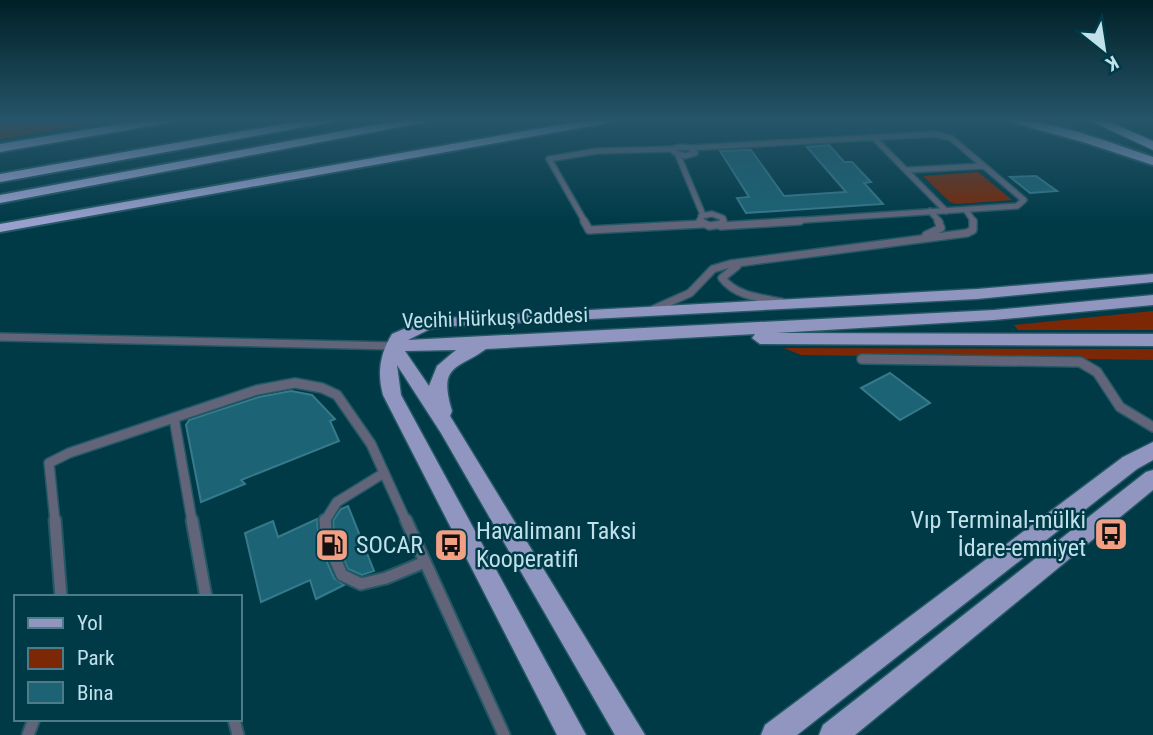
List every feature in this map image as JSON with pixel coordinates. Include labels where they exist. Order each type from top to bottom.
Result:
[{"type":"highway","points":[[0,165],[68,153]]},
{"type":"highway","points":[[0,178],[139,153]]},
{"type":"highway","points":[[0,199],[243,153]]},
{"type":"highway","points":[[0,228],[421,153]]},
{"type":"highway","points":[[1132,153],[1153,160]]},
{"type":"main road","name":"Vecihi Hürkuş Caddesi","points":[[393,346],[398,338],[427,324],[654,309],[1049,290],[1153,278]]},
{"type":"main road","name":"Vecihi Hürkuş Caddesi","points":[[393,346],[497,343],[994,315],[1153,300]]},
{"type":"main road","points":[[666,333],[736,338],[1153,341]]},
{"type":"main road","points":[[448,428],[438,398],[439,375],[456,357],[475,348],[497,343]]},
{"type":"main road","points":[[393,346],[448,428],[631,735]]},
{"type":"main road","points":[[393,346],[388,360],[387,381],[392,394],[572,735]]},
{"type":"main road","points":[[775,735],[1130,463],[1153,450]]},
{"type":"main road","points":[[833,735],[1153,478]]},
{"type":"lane","points":[[583,153],[549,159],[589,230],[702,224],[721,226],[966,210],[1017,206],[1024,200],[969,153]]},
{"type":"lane","points":[[677,153],[703,215]]},
{"type":"lane","points":[[890,153],[946,211]]},
{"type":"lane","points":[[908,170],[984,166]]},
{"type":"lane","points":[[654,309],[690,293],[713,269],[749,262],[936,239],[973,230],[973,218],[966,210]]},
{"type":"lane","points":[[921,239],[942,228],[930,211]]},
{"type":"lane","points":[[702,224],[699,220],[703,215]]},
{"type":"lane","points":[[703,215],[720,216],[724,220],[721,226]]},
{"type":"lane","points":[[749,262],[725,273],[722,278],[725,283],[741,292],[784,303]]},
{"type":"lane","points":[[0,337],[393,346]]},
{"type":"lane","points":[[862,359],[1080,362],[1097,372],[1120,407],[1153,428]]},
{"type":"lane","points":[[61,595],[49,463],[69,453],[257,390],[295,383],[322,388],[337,395],[371,444],[504,735]]},
{"type":"lane","points":[[174,418],[206,595]]},
{"type":"lane","points":[[384,472],[327,510],[324,530],[342,575],[361,584],[386,578],[425,562]]},
{"type":"green space","points":[[978,172],[1012,200],[957,204],[950,202],[923,176]]},
{"type":"green space","points":[[1153,311],[1153,330],[1018,330],[1014,325]]},
{"type":"green space","points":[[784,348],[1153,349],[1153,360],[801,355]]},
{"type":"building","points":[[721,153],[753,153],[784,196],[846,192],[812,153],[836,153],[844,162],[852,162],[871,182],[864,183],[883,204],[746,213],[737,198],[749,197]]},
{"type":"building","points":[[1036,176],[1057,191],[1030,193],[1010,177]]},
{"type":"building","points":[[890,373],[930,403],[900,420],[861,388]]},
{"type":"building","points":[[291,391],[312,395],[335,419],[330,421],[339,441],[241,480],[245,484],[201,502],[186,425],[189,420],[259,397]]},
{"type":"building","points":[[348,506],[374,571],[362,575],[348,569],[335,539],[333,521],[341,509]]},
{"type":"building","points":[[317,519],[319,544],[334,578],[344,585],[316,599],[310,580],[261,602],[245,533],[273,521],[278,537]]},
{"type":"place","name":"Vıp Terminal-mülki İdare-emniyet","points":[[1111,534]]},
{"type":"place","name":"SOCAR","points":[[332,545]]},
{"type":"place","name":"Havalimanı Taksi Kooperatifi","points":[[451,545]]}]
